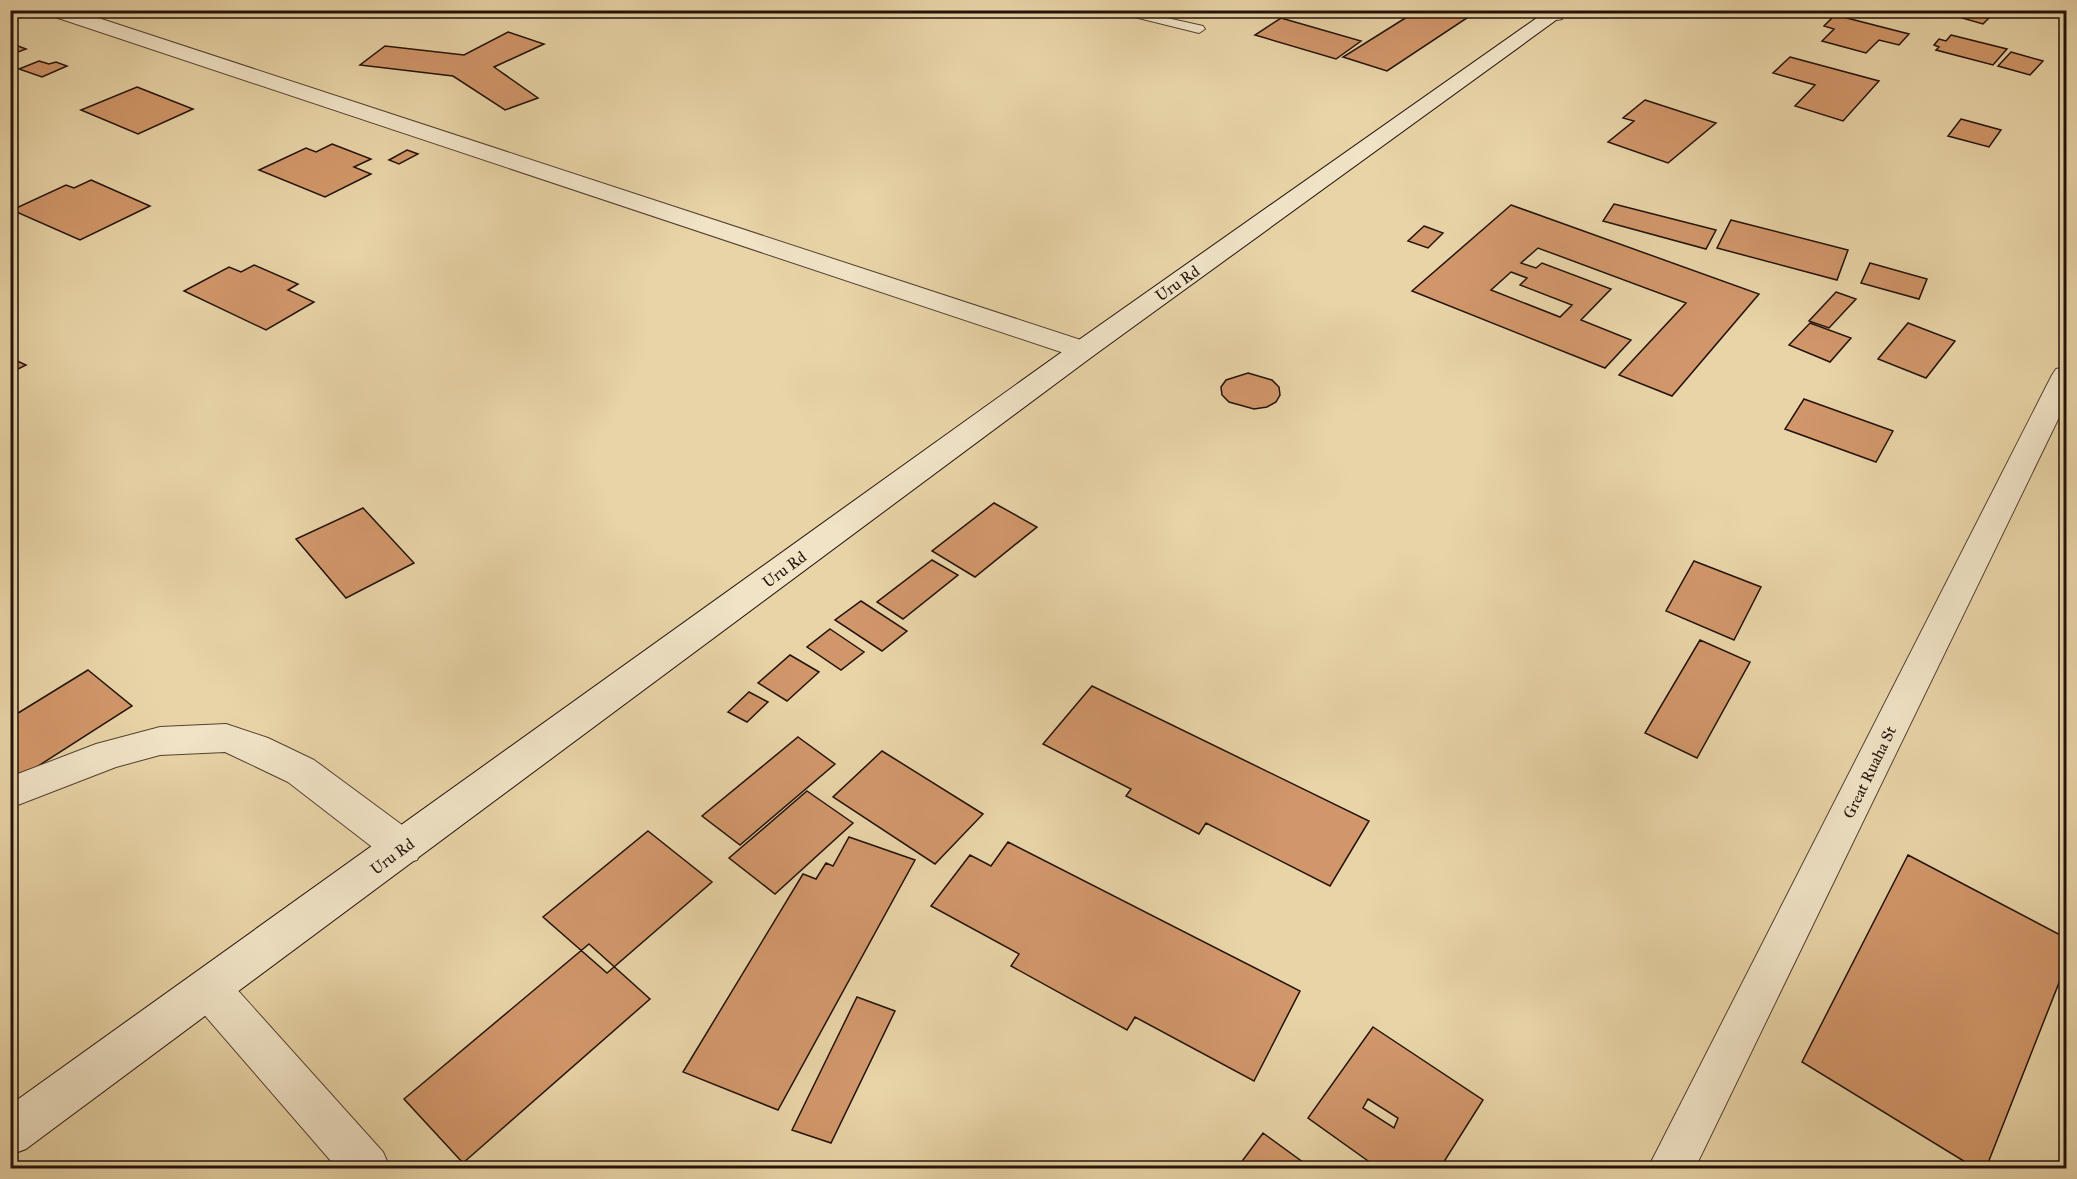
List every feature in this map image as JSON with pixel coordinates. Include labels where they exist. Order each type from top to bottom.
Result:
[{"type":"street","points":[[53,10],[1083,350]]},
{"type":"street","name":"Uru Rd","points":[[10,1133],[1083,350],[1552,12]]},
{"type":"street","name":"Great Ruaha St","points":[[1671,1168],[2062,395]]},
{"type":"street","points":[[10,793],[110,754],[150,744],[196,738],[226,738],[255,748],[301,771],[403,848]]},
{"type":"street","points":[[209,989],[367,1168]]},
{"type":"lane","points":[[1112,10],[1199,29]]},
{"type":"building","points":[[1411,10],[1479,10],[1387,71],[1343,57],[1415,12]]},
{"type":"building","points":[[1943,10],[1997,10],[1983,24],[1941,12]]},
{"type":"building","points":[[1835,15],[1909,34],[1899,45],[1879,40],[1866,53],[1822,41],[1834,29],[1824,26]]},
{"type":"building","points":[[1281,18],[1361,41],[1336,59],[1255,35]]},
{"type":"building","points":[[508,32],[544,44],[494,67],[538,98],[505,110],[453,76],[360,65],[385,46],[464,55]]},
{"type":"building","points":[[1951,35],[2007,49],[1993,65],[1936,50],[1939,47],[1934,45],[1939,39],[1946,41]]},
{"type":"building","points":[[10,43],[26,49],[10,55]]},
{"type":"building","points":[[2011,52],[2043,61],[2030,75],[1998,66]]},
{"type":"building","points":[[1790,57],[1879,81],[1843,121],[1795,106],[1815,85],[1773,73]]},
{"type":"building","points":[[39,61],[49,64],[56,62],[67,66],[42,77],[19,69]]},
{"type":"building","points":[[137,87],[193,109],[138,134],[81,110]]},
{"type":"building","points":[[1645,100],[1716,123],[1668,163],[1608,142],[1634,121],[1623,118]]},
{"type":"building","points":[[1961,119],[2001,130],[1989,147],[1948,136]]},
{"type":"building","points":[[332,144],[371,159],[354,167],[371,174],[325,197],[259,170],[306,148],[316,152]]},
{"type":"building","points":[[407,150],[418,154],[399,164],[389,160]]},
{"type":"building","points":[[91,180],[150,206],[80,240],[12,210],[66,185],[74,188]]},
{"type":"building","points":[[1614,204],[1716,230],[1706,249],[1603,221]]},
{"type":"building","points":[[1511,205],[1759,294],[1672,396],[1619,375],[1686,303],[1538,248],[1521,263],[1536,268],[1542,263],[1611,289],[1581,320],[1631,340],[1605,368],[1412,291]],"holes":[[[1511,272],[1527,278],[1520,285],[1572,305],[1560,317],[1491,290]]]},
{"type":"building","points":[[1731,220],[1848,250],[1837,280],[1717,248]]},
{"type":"building","points":[[1424,226],[1443,233],[1428,248],[1408,241]]},
{"type":"building","points":[[1870,263],[1927,279],[1919,299],[1861,283]]},
{"type":"building","points":[[254,265],[298,284],[288,290],[314,302],[266,330],[184,291],[229,267],[241,272]]},
{"type":"building","points":[[1836,292],[1856,299],[1829,328],[1809,321]]},
{"type":"building","points":[[1810,323],[1851,338],[1830,362],[1789,345]]},
{"type":"building","points":[[1908,323],[1955,341],[1926,378],[1878,359]]},
{"type":"building","points":[[15,360],[26,365],[10,373],[10,362]]},
{"type":"building","points":[[1248,373],[1272,380],[1279,387],[1280,395],[1276,402],[1267,407],[1254,409],[1229,402],[1222,395],[1221,387],[1226,380]]},
{"type":"building","points":[[1804,399],[1893,431],[1876,462],[1785,429]]},
{"type":"building","points":[[994,503],[1037,527],[975,577],[932,551]]},
{"type":"building","points":[[363,508],[414,563],[346,598],[296,539]]},
{"type":"building","points":[[932,560],[958,575],[903,619],[877,602]]},
{"type":"building","points":[[1694,561],[1761,587],[1734,640],[1666,611]]},
{"type":"building","points":[[861,601],[907,631],[882,651],[835,620]]},
{"type":"building","points":[[830,629],[864,652],[841,670],[807,647]]},
{"type":"building","points":[[1700,640],[1750,662],[1697,758],[1645,733]]},
{"type":"building","points":[[790,655],[819,672],[787,701],[758,683]]},
{"type":"building","points":[[88,670],[132,706],[10,784],[10,718]]},
{"type":"building","points":[[1092,686],[1369,821],[1330,886],[1206,823],[1199,834],[1126,796],[1131,789],[1043,744]]},
{"type":"building","points":[[749,692],[768,702],[747,722],[728,712]]},
{"type":"building","points":[[798,737],[835,764],[740,845],[702,816]]},
{"type":"building","points":[[882,751],[983,814],[935,864],[833,797]]},
{"type":"building","points":[[807,791],[853,823],[775,894],[729,858]]},
{"type":"building","points":[[648,831],[712,882],[607,973],[543,917]]},
{"type":"building","points":[[849,837],[915,860],[778,1110],[683,1072],[803,874],[816,879],[826,863],[833,866]]},
{"type":"building","points":[[1008,842],[1300,991],[1254,1081],[1135,1017],[1127,1030],[1011,966],[1019,954],[931,906],[970,855],[991,866]]},
{"type":"building","points":[[1908,855],[2066,938],[2066,965],[1986,1168],[1975,1168],[1802,1062]]},
{"type":"building","points":[[589,944],[650,999],[463,1163],[404,1099]]},
{"type":"building","points":[[857,997],[895,1011],[831,1143],[792,1130]]},
{"type":"building","points":[[1373,1027],[1483,1100],[1440,1168],[1378,1168],[1308,1118]],"holes":[[[1368,1099],[1398,1118],[1394,1128],[1363,1108]]]},
{"type":"building","points":[[1263,1133],[1311,1168],[1237,1168]]}]
